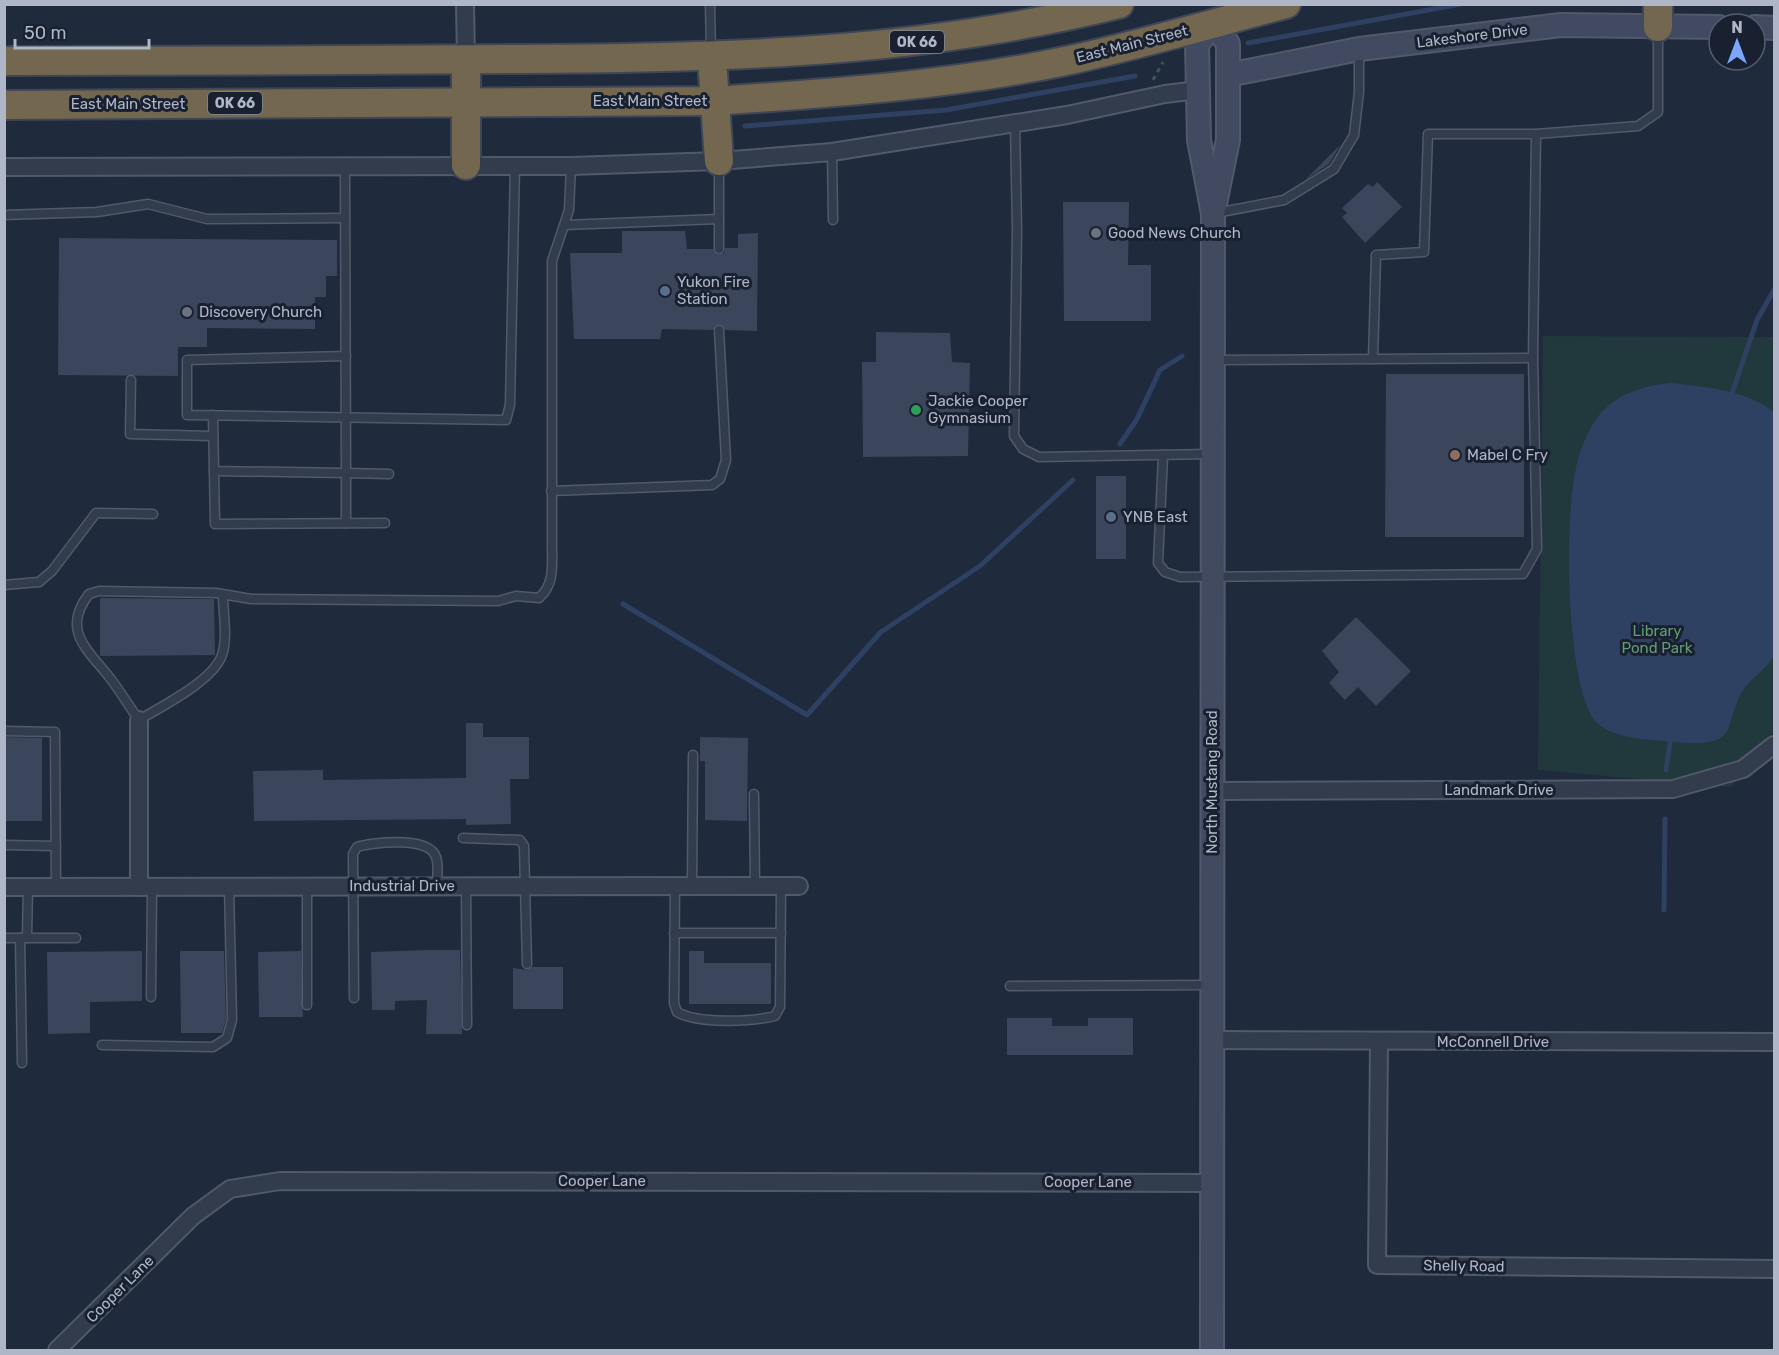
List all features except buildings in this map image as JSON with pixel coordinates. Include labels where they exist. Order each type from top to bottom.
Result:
[{"type":"highway","name":"OK 66","points":[[4,61],[711,58],[837,50],[942,39],[1054,21],[1119,4]]},
{"type":"highway","name":"East Main Street","points":[[4,105],[714,101],[949,80],[1069,60],[1214,14],[1286,4]]},
{"type":"highway","points":[[711,58],[718,161]]},
{"type":"highway","points":[[466,60],[466,165]]},
{"type":"main road","name":"North Mustang Road","points":[[1212,1350],[1213,214],[1228,140],[1228,44],[1214,14]]},
{"type":"main road","name":"North Mustang Road","points":[[1213,214],[1198,140],[1197,44],[1214,14]]},
{"type":"main road","name":"Lakeshore Drive","points":[[1228,75],[1359,49],[1561,25],[1658,16],[1707,25]]},
{"type":"street","points":[[465,4],[466,60]]},
{"type":"street","points":[[4,167],[571,166],[718,161],[832,152],[1015,124],[1165,94],[1198,90]]},
{"type":"street","points":[[139,720],[145,887]]},
{"type":"street","name":"Landmark Drive","points":[[1212,791],[1673,789],[1743,769],[1774,745]]},
{"type":"street","name":"Industrial Drive","points":[[4,887],[800,886]]},
{"type":"street","name":"McConnell Drive","points":[[1212,1040],[1774,1041]]},
{"type":"street","name":"Shelly Road","points":[[1379,1042],[1377,1265],[1774,1269]]},
{"type":"street","name":"Cooper Lane","points":[[57,1350],[193,1216],[230,1189],[280,1181],[1212,1183]]},
{"type":"lane","points":[[711,4],[711,58]]},
{"type":"lane","points":[[1373,359],[1376,255],[1424,252],[1428,134],[1536,134],[1638,126],[1658,112],[1658,16]]},
{"type":"lane","points":[[1213,214],[1284,201],[1334,169],[1354,135],[1359,92],[1359,49]]},
{"type":"lane","points":[[1015,124],[1017,230],[1014,436],[1023,449],[1038,457],[1213,454]]},
{"type":"lane","points":[[1163,456],[1158,563],[1165,572],[1180,577],[1523,574],[1537,549],[1533,358],[1536,134]]},
{"type":"lane","points":[[832,152],[833,220]]},
{"type":"lane","points":[[718,161],[719,249]]},
{"type":"lane","points":[[346,356],[187,360],[187,414],[506,420],[510,405],[515,165]]},
{"type":"lane","points":[[345,166],[346,523]]},
{"type":"lane","points":[[223,595],[223,654],[214,669],[192,687],[139,720],[109,676],[93,660],[77,630],[76,616],[82,602],[89,594],[99,591],[223,595],[251,599],[498,601],[516,596],[539,598],[547,591],[551,578],[552,261],[569,210],[571,166]]},
{"type":"lane","points":[[4,215],[97,212],[148,204],[207,219],[345,218]]},
{"type":"lane","points":[[565,225],[719,219]]},
{"type":"lane","points":[[551,491],[712,485],[720,479],[726,460],[719,330]]},
{"type":"lane","points":[[1213,360],[1533,358]]},
{"type":"lane","points":[[131,380],[130,434],[213,436]]},
{"type":"lane","points":[[213,415],[215,524],[386,523]]},
{"type":"lane","points":[[214,471],[389,474]]},
{"type":"lane","points":[[4,585],[30,585],[46,577],[96,513],[153,514]]},
{"type":"lane","points":[[4,731],[55,732],[56,887]]},
{"type":"lane","points":[[692,886],[693,755]]},
{"type":"lane","points":[[754,794],[755,886]]},
{"type":"lane","points":[[463,838],[520,840],[524,846],[527,964]]},
{"type":"lane","points":[[354,998],[353,854],[357,847],[369,843],[419,843],[429,846],[437,857],[437,886]]},
{"type":"lane","points":[[4,845],[56,846]]},
{"type":"lane","points":[[102,1045],[213,1047],[227,1038],[232,1020],[229,886]]},
{"type":"lane","points":[[307,886],[307,1005]]},
{"type":"lane","points":[[466,886],[467,1025]]},
{"type":"lane","points":[[675,886],[674,1003],[677,1012],[689,1019],[761,1020],[775,1016],[780,1006],[781,886]]},
{"type":"lane","points":[[22,1064],[24,938],[28,887]]},
{"type":"lane","points":[[145,887],[151,997]]},
{"type":"lane","points":[[674,933],[781,933]]},
{"type":"lane","points":[[4,938],[76,938]]},
{"type":"lane","points":[[1010,986],[1212,986]]},
{"type":"green space","name":"Library Pond Park","points":[[1543,336],[1774,337],[1774,730],[1731,787],[1538,770]]},
{"type":"water","name":"Library Pond Park","points":[[1671,383],[1738,394],[1774,412],[1775,647],[1769,663],[1742,692],[1724,735],[1709,742],[1700,743],[1624,736],[1597,723],[1591,715],[1583,693],[1572,632],[1570,527],[1575,473],[1583,444],[1597,418],[1612,403],[1640,389]]},
{"type":"waterway","points":[[1248,43],[1461,4]]},
{"type":"waterway","points":[[745,126],[946,110],[1135,76]]},
{"type":"waterway","points":[[1730,399],[1757,320],[1774,290]]},
{"type":"waterway","points":[[1120,444],[1137,419],[1160,370],[1182,356]]},
{"type":"waterway","points":[[623,604],[807,715],[881,632],[980,566],[1073,480]]},
{"type":"waterway","points":[[1666,770],[1671,736]]},
{"type":"waterway","points":[[1664,910],[1665,819]]},
{"type":"place","name":"Good News Church","points":[[1096,233]]},
{"type":"place","name":"Yukon Fire Station","points":[[665,291]]},
{"type":"place","name":"Discovery Church","points":[[187,312]]},
{"type":"place","name":"Jackie Cooper Gymnasium","points":[[916,410]]},
{"type":"place","name":"Mabel C Fry","points":[[1455,455]]},
{"type":"place","name":"YNB East","points":[[1111,517]]}]
